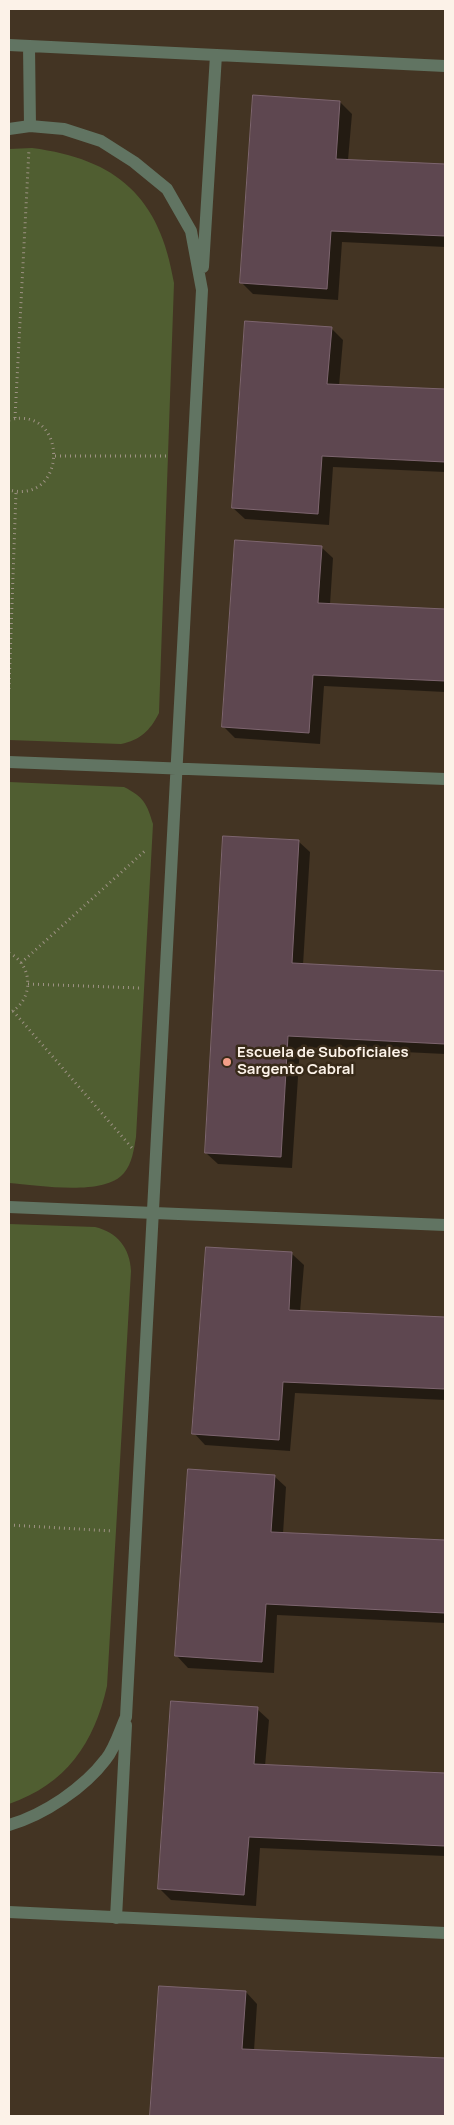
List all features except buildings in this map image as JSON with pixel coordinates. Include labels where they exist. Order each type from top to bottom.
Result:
[{"type":"lane","points":[[9,45],[445,66]]},
{"type":"lane","points":[[29,46],[30,126]]},
{"type":"lane","points":[[116,1918],[192,456],[216,55]]},
{"type":"lane","points":[[9,129],[30,126],[64,129],[101,141],[134,162],[167,189],[191,231],[202,290]]},
{"type":"lane","points":[[9,762],[445,779]]},
{"type":"lane","points":[[9,1207],[445,1225]]},
{"type":"lane","points":[[9,1826],[60,1800],[88,1778],[107,1758],[126,1717]]},
{"type":"lane","points":[[9,1912],[445,1933]]},
{"type":"path","points":[[15,418],[30,126]]},
{"type":"path","points":[[9,420],[15,418],[27,419],[43,428],[53,444],[55,456],[47,478],[27,490],[16,492],[9,490]]},
{"type":"path","points":[[55,456],[192,456]]},
{"type":"path","points":[[9,689],[16,492]]},
{"type":"path","points":[[21,963],[174,825]]},
{"type":"path","points":[[9,953],[21,963],[27,973],[28,984],[21,1004],[11,1012],[155,1174]]},
{"type":"path","points":[[28,984],[165,989]]},
{"type":"path","points":[[9,1525],[136,1532]]},
{"type":"green space","points":[[32,148],[62,153],[88,162],[111,173],[130,187],[145,205],[158,227],[167,253],[174,283],[159,713],[144,734],[134,740],[121,744],[9,740],[9,149]]},
{"type":"green space","points":[[9,782],[124,787],[136,794],[144,802],[153,824],[136,1137],[127,1169],[115,1180],[102,1185],[70,1188],[9,1183]]},
{"type":"green space","points":[[9,1224],[95,1227],[103,1229],[116,1237],[125,1248],[131,1271],[107,1686],[94,1726],[85,1744],[74,1759],[62,1773],[47,1785],[29,1796],[9,1804]]},
{"type":"place","name":"Escuela de Suboficiales Sargento Cabral","points":[[227,1062]]}]
